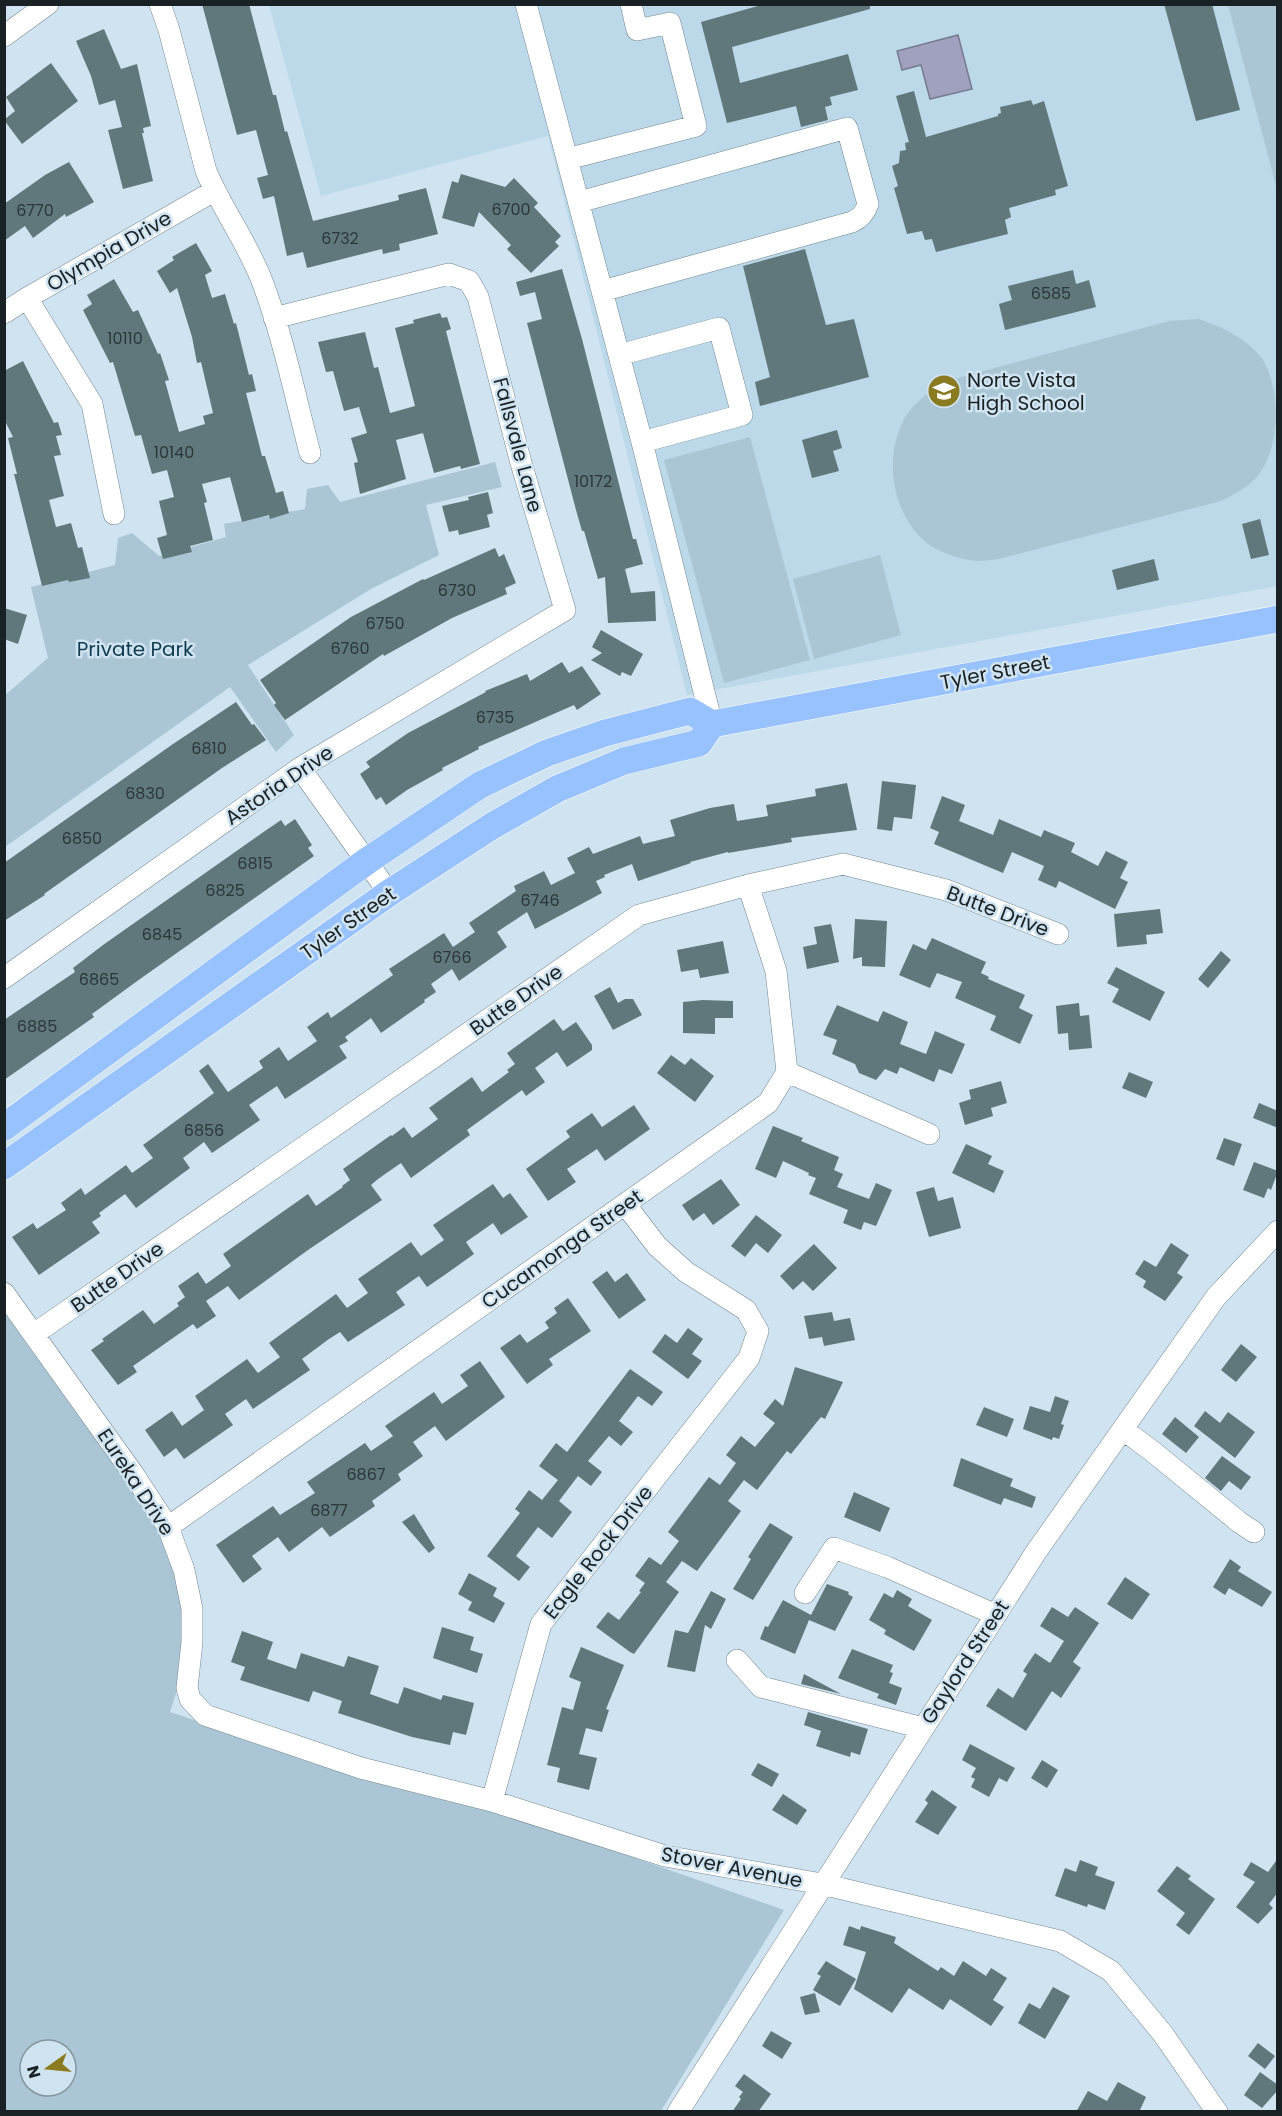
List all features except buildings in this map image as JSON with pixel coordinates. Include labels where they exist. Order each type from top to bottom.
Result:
[{"type":"main road","name":"Tyler Street","points":[[4,1127],[367,861],[480,785],[547,753],[605,733],[690,711],[712,724],[1278,619]]},
{"type":"main road","name":"Tyler Street","points":[[4,1166],[389,893],[492,826],[557,789],[624,761],[699,743],[712,724]]},
{"type":"street","points":[[4,36],[48,4]]},
{"type":"street","points":[[160,4],[206,171],[214,191],[250,253],[262,282],[274,318],[310,453]]},
{"type":"street","points":[[567,159],[696,126],[670,23],[637,30],[631,4]]},
{"type":"street","points":[[529,5],[712,724]]},
{"type":"street","points":[[579,202],[847,129],[868,204],[866,212],[860,219],[852,222],[602,291]]},
{"type":"street","name":"Olympia Drive","points":[[4,313],[27,297],[214,191]]},
{"type":"street","name":"Fallsvale Lane","points":[[274,318],[449,274],[469,281],[478,297],[521,463],[565,610]]},
{"type":"street","points":[[27,297],[92,404],[114,514]]},
{"type":"street","points":[[619,355],[719,328],[742,415],[642,442]]},
{"type":"street","name":"Astoria Drive","points":[[4,978],[300,768],[565,610]]},
{"type":"street","points":[[300,768],[389,893]]},
{"type":"street","name":"Butte Drive","points":[[34,1334],[639,915],[747,885],[843,864],[946,890],[1058,934]]},
{"type":"street","points":[[747,885],[776,971],[787,1072],[929,1134]]},
{"type":"street","name":"Cucamonga Street","points":[[168,1527],[768,1103],[787,1072]]},
{"type":"street","name":"Eagle Rock Drive","points":[[492,1801],[541,1624],[749,1358],[758,1331],[746,1310],[686,1272],[657,1246],[625,1204]]},
{"type":"street","name":"Gaylord Street","points":[[678,2112],[1036,1552],[1216,1297],[1278,1231]]},
{"type":"street","name":"Eureka Drive","points":[[4,1293],[168,1527],[184,1570],[192,1609],[192,1642],[187,1688],[190,1699]]},
{"type":"street","points":[[1121,1432],[1132,1436],[1152,1451],[1254,1532]]},
{"type":"street","points":[[805,1593],[834,1548],[887,1567],[996,1615]]},
{"type":"street","points":[[737,1660],[761,1687],[923,1728]]},
{"type":"street","name":"Stover Avenue","points":[[190,1699],[205,1715],[361,1768],[492,1801],[665,1856],[822,1884],[1060,1941],[1111,1971],[1163,2034],[1217,2112]]},
{"type":"shaded area","name":"Norte Vista High School","points":[[269,5],[1277,5],[1277,586],[687,695],[548,136],[321,196]]},
{"type":"shaded area","points":[[958,35],[972,89],[930,99],[921,65],[902,70],[897,51]]},
{"type":"green space","points":[[1228,5],[1277,5],[1277,189]]},
{"type":"green space","points":[[1199,319],[1225,330],[1248,344],[1261,357],[1273,385],[1276,418],[1270,452],[1256,478],[1248,485],[1221,501],[999,559],[976,561],[957,557],[933,547],[916,533],[907,520],[895,490],[893,457],[896,441],[905,418],[914,405],[927,395],[947,381],[1169,321]]},
{"type":"green space","points":[[750,437],[810,660],[724,683],[664,460]]},
{"type":"green space","name":"Private Park","points":[[495,462],[502,487],[426,505],[439,555],[371,589],[248,665],[294,735],[276,752],[230,687],[5,847],[4,696],[48,658],[31,587],[115,565],[118,538],[132,533],[159,556],[226,537],[224,524],[305,509],[307,489],[328,485],[340,502]]},
{"type":"green space","points":[[880,555],[901,635],[814,659],[793,579]]},
{"type":"green space","points":[[4,1308],[128,1480],[167,1544],[184,1607],[184,1640],[177,1690],[170,1712],[361,1776],[488,1807],[784,1910],[661,2111],[5,2111]]},
{"type":"place","name":"Norte Vista High School","points":[[944,391]]}]
